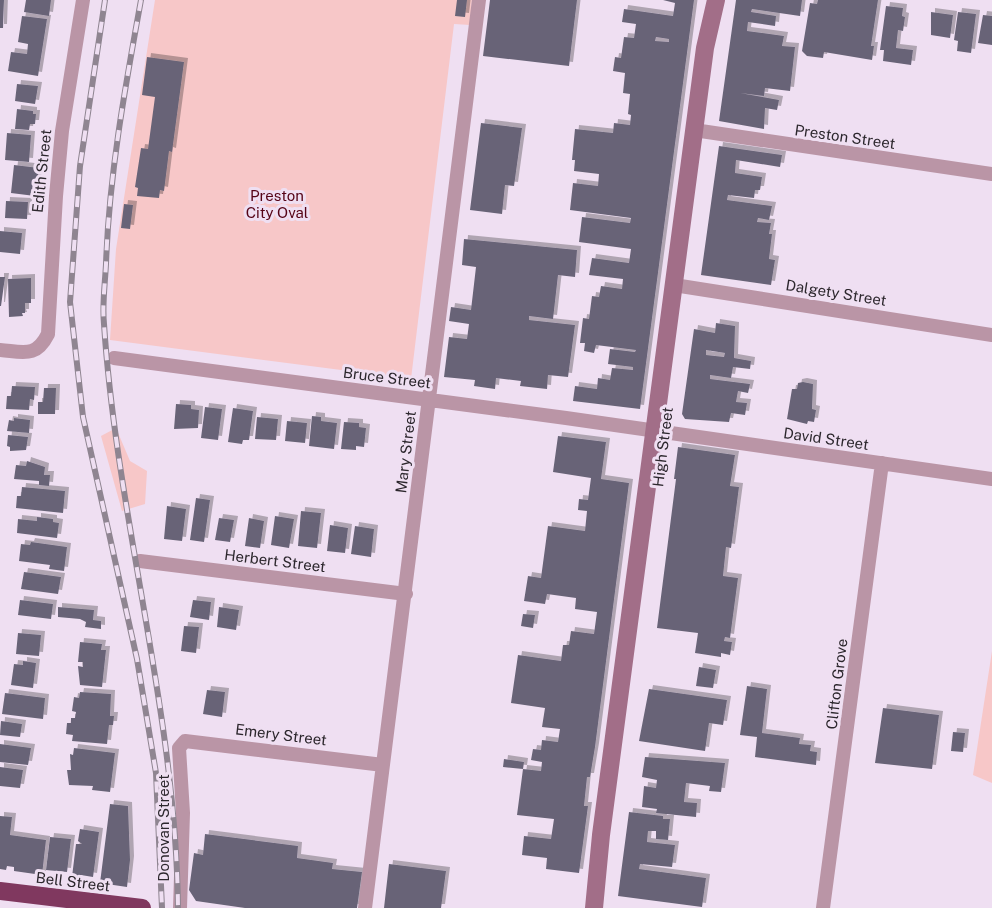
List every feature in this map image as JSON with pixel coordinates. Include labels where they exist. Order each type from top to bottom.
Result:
[{"type":"highway","name":"Bell Street","points":[[0,891],[66,904],[142,908]]},
{"type":"main road","name":"High Street","points":[[594,908],[601,835],[679,286],[699,131],[705,48],[715,5]]},
{"type":"street","name":"Edith Street","points":[[0,350],[32,352],[42,346],[48,334],[52,237],[62,131],[83,0]]},
{"type":"street","name":"Mary Street","points":[[366,908],[479,0]]},
{"type":"street","name":"Preston Street","points":[[699,131],[992,174]]},
{"type":"street","name":"Dalgety Street","points":[[679,286],[992,335]]},
{"type":"street","name":"Bruce Street","points":[[114,358],[660,432]]},
{"type":"street","name":"David Street","points":[[660,432],[992,479]]},
{"type":"street","name":"Clifton Grove","points":[[823,908],[882,464]]},
{"type":"street","name":"Herbert Street","points":[[140,561],[406,594]]},
{"type":"street","name":"Emery Street","points":[[179,748],[185,741],[196,741],[383,765]]},
{"type":"street","name":"Donovan Street","points":[[179,748],[183,813],[180,908]]},
{"type":"green space","name":"Preston City Oval","points":[[155,0],[472,0],[470,25],[454,24],[411,379],[110,340],[116,249]]},
{"type":"green space","points":[[116,428],[130,461],[147,471],[145,504],[122,511],[101,436]]},
{"type":"green space","points":[[992,651],[992,783],[973,775]]},
{"type":"building","points":[[0,0],[4,0],[3,28],[0,28]]},
{"type":"building","points":[[26,0],[51,0],[49,16],[24,12]]},
{"type":"building","points":[[457,0],[467,0],[465,17],[455,16]]},
{"type":"building","points":[[490,0],[577,0],[569,66],[483,56]]},
{"type":"building","points":[[663,0],[694,0],[640,409],[573,401],[575,386],[597,389],[598,378],[610,380],[612,368],[633,370],[633,367],[608,364],[610,349],[635,352],[636,350],[596,345],[594,353],[584,351],[585,343],[580,343],[583,318],[589,319],[592,296],[599,297],[601,286],[622,289],[623,279],[589,275],[592,258],[629,263],[631,249],[579,242],[582,217],[630,223],[631,218],[570,210],[573,183],[598,186],[599,174],[574,171],[575,160],[572,160],[575,129],[613,133],[614,123],[630,125],[631,115],[628,114],[630,94],[623,93],[625,73],[613,71],[615,57],[621,58],[624,37],[634,38],[636,24],[622,22],[624,9],[673,16],[675,3]],"holes":[[[656,37],[669,39],[669,42],[655,41]]]},
{"type":"building","points":[[736,0],[802,0],[800,16],[752,9],[751,12],[776,16],[775,26],[748,22],[747,31],[784,36],[782,46],[795,47],[790,91],[765,88],[764,96],[740,93],[779,100],[777,110],[765,108],[764,129],[719,121]]},
{"type":"building","points":[[818,0],[878,0],[871,46],[874,46],[872,60],[824,52],[823,58],[807,56],[802,51],[810,3],[817,4]]},
{"type":"building","points":[[886,6],[903,8],[902,16],[905,17],[903,31],[898,30],[896,48],[913,50],[911,65],[883,61],[884,50],[880,50]]},
{"type":"building","points":[[931,12],[953,15],[950,38],[931,35]]},
{"type":"building","points":[[958,12],[976,14],[971,53],[957,51],[958,41],[954,40]]},
{"type":"building","points":[[983,15],[992,16],[992,45],[978,43]]},
{"type":"building","points":[[22,16],[47,19],[38,76],[8,71],[11,52],[27,54],[28,44],[18,42]]},
{"type":"building","points":[[147,57],[184,62],[172,152],[169,151],[164,191],[160,190],[159,198],[137,196],[138,188],[135,187],[141,148],[148,149],[155,97],[142,95]]},
{"type":"building","points":[[17,84],[38,86],[35,104],[15,101]]},
{"type":"building","points":[[17,109],[33,111],[33,114],[36,114],[35,124],[30,124],[29,130],[15,129]]},
{"type":"building","points":[[481,123],[522,128],[514,186],[505,185],[502,214],[470,210]]},
{"type":"building","points":[[7,133],[31,135],[29,162],[5,160]]},
{"type":"building","points":[[719,146],[782,155],[780,167],[736,160],[735,173],[762,177],[760,190],[755,190],[754,198],[728,195],[727,200],[772,206],[769,220],[758,218],[757,222],[771,223],[769,259],[775,260],[771,285],[701,275]]},
{"type":"building","points":[[14,165],[39,168],[35,196],[11,193]]},
{"type":"building","points":[[6,201],[28,202],[27,219],[5,218]]},
{"type":"building","points":[[124,204],[133,205],[130,229],[121,228]]},
{"type":"building","points":[[0,231],[22,233],[20,254],[0,252]]},
{"type":"building","points":[[464,239],[577,250],[575,277],[558,275],[553,319],[529,316],[529,320],[575,325],[568,377],[548,375],[547,389],[520,386],[521,381],[496,378],[495,389],[474,386],[475,380],[444,377],[449,337],[467,339],[469,324],[449,321],[451,307],[471,310],[476,267],[462,265]]},
{"type":"building","points":[[0,277],[5,277],[1,306],[0,306]]},
{"type":"building","points":[[31,278],[31,303],[25,303],[23,316],[9,317],[8,279]]},
{"type":"building","points":[[716,323],[735,326],[734,358],[751,361],[750,369],[733,367],[731,378],[710,375],[710,379],[750,384],[748,393],[738,391],[736,402],[747,403],[745,415],[731,413],[729,422],[685,419],[682,414],[694,329],[715,333]],"holes":[[[706,350],[725,353],[724,357],[706,355]]]},
{"type":"building","points":[[798,383],[813,384],[812,409],[816,410],[814,422],[808,421],[807,424],[787,419],[792,389],[797,389]]},
{"type":"building","points":[[12,386],[35,387],[34,400],[30,399],[29,410],[6,409],[7,396],[11,396]]},
{"type":"building","points":[[44,388],[56,388],[55,414],[38,414],[38,402],[43,402]]},
{"type":"building","points":[[176,404],[191,405],[191,409],[199,410],[198,428],[174,429]]},
{"type":"building","points":[[205,407],[222,409],[218,440],[201,438]]},
{"type":"building","points":[[233,408],[253,411],[249,440],[243,440],[242,444],[228,442]]},
{"type":"building","points":[[312,416],[321,417],[321,421],[337,423],[334,449],[309,446]]},
{"type":"building","points":[[257,417],[278,419],[276,440],[255,439]]},
{"type":"building","points":[[14,418],[30,420],[29,433],[7,431],[9,420],[14,421]]},
{"type":"building","points":[[287,421],[307,423],[305,443],[285,441]]},
{"type":"building","points":[[344,422],[359,423],[359,427],[366,428],[364,447],[356,446],[356,450],[341,449]]},
{"type":"building","points":[[8,435],[28,437],[26,450],[10,451],[10,447],[7,446]]},
{"type":"building","points":[[558,436],[606,442],[601,479],[629,483],[595,747],[590,777],[587,777],[584,806],[588,806],[579,873],[546,869],[547,858],[522,855],[524,836],[551,839],[554,819],[517,815],[523,769],[541,771],[542,762],[531,760],[533,749],[541,750],[542,740],[558,742],[560,729],[542,727],[545,708],[511,703],[518,655],[561,661],[563,645],[569,645],[571,631],[594,634],[597,612],[575,609],[576,598],[547,594],[545,604],[524,601],[528,576],[541,578],[548,526],[585,531],[587,511],[578,510],[579,499],[588,500],[591,478],[553,472]]},
{"type":"building","points":[[678,447],[735,455],[730,486],[739,487],[731,548],[726,547],[723,576],[738,578],[730,638],[725,637],[724,641],[732,642],[730,655],[721,653],[721,657],[695,653],[698,633],[657,628]]},
{"type":"building","points":[[27,461],[45,467],[44,475],[50,475],[49,486],[39,485],[39,481],[14,479],[16,465],[26,466]]},
{"type":"building","points":[[22,487],[65,491],[63,513],[16,508],[17,496],[21,496]]},
{"type":"building","points":[[196,498],[210,500],[204,542],[190,540]]},
{"type":"building","points":[[167,506],[186,509],[182,541],[164,539]]},
{"type":"building","points":[[301,511],[321,513],[317,548],[298,546]]},
{"type":"building","points":[[275,516],[294,519],[289,548],[271,545]]},
{"type":"building","points":[[37,517],[53,519],[53,522],[59,523],[57,538],[17,533],[18,519],[37,521]]},
{"type":"building","points":[[219,518],[234,520],[230,542],[215,540]]},
{"type":"building","points":[[249,518],[264,521],[260,548],[245,546]]},
{"type":"building","points":[[330,525],[348,528],[345,553],[327,551]]},
{"type":"building","points":[[355,526],[374,529],[371,557],[351,554]]},
{"type":"building","points":[[31,542],[67,547],[64,571],[49,569],[50,565],[19,561],[21,544],[30,545]]},
{"type":"building","points":[[24,572],[61,577],[58,594],[21,589]]},
{"type":"building","points":[[20,600],[53,604],[51,619],[18,615]]},
{"type":"building","points":[[193,600],[211,602],[209,620],[190,617]]},
{"type":"building","points":[[58,607],[94,610],[93,620],[101,621],[101,629],[85,627],[86,622],[80,619],[58,617]]},
{"type":"building","points":[[219,607],[239,610],[236,630],[217,627]]},
{"type":"building","points":[[523,614],[535,615],[533,628],[521,626]]},
{"type":"building","points":[[184,626],[199,627],[196,653],[181,651]]},
{"type":"building","points":[[18,633],[41,635],[39,656],[16,654]]},
{"type":"building","points":[[80,642],[102,644],[101,650],[106,650],[102,687],[80,685],[78,666],[83,667],[83,662],[78,662]]},
{"type":"building","points":[[23,661],[36,663],[33,688],[11,685],[14,664],[23,665]]},
{"type":"building","points":[[699,667],[716,670],[713,688],[696,686]]},
{"type":"building","points":[[747,686],[767,689],[762,733],[800,738],[799,744],[811,745],[810,751],[817,752],[816,765],[755,757],[757,737],[740,735]]},
{"type":"building","points":[[649,689],[727,700],[723,725],[709,723],[705,751],[639,741]]},
{"type":"building","points":[[207,690],[225,692],[222,717],[203,714]]},
{"type":"building","points":[[80,692],[111,694],[110,716],[114,716],[113,725],[109,725],[107,744],[72,741],[73,735],[66,734],[67,723],[71,723],[71,718],[75,718],[76,712],[72,711],[74,697],[79,698]]},
{"type":"building","points":[[5,693],[45,698],[43,719],[2,714]]},
{"type":"building","points":[[883,708],[939,715],[932,769],[875,763]]},
{"type":"building","points":[[1,721],[22,724],[20,737],[0,735]]},
{"type":"building","points":[[953,732],[965,733],[963,752],[951,751]]},
{"type":"building","points":[[0,744],[31,748],[28,765],[0,762]]},
{"type":"building","points":[[74,748],[115,753],[110,792],[92,790],[93,786],[69,785],[67,770],[71,770],[70,754],[73,755]]},
{"type":"building","points":[[645,757],[725,763],[721,792],[709,791],[710,786],[686,783],[684,802],[697,803],[696,817],[656,813],[657,809],[642,807],[644,786],[656,788],[657,780],[642,777]]},
{"type":"building","points":[[504,759],[524,762],[523,769],[503,767]]},
{"type":"building","points":[[0,767],[23,770],[20,788],[0,786]]},
{"type":"building","points":[[110,804],[128,806],[130,860],[127,887],[100,883]]},
{"type":"building","points":[[629,812],[670,819],[668,840],[656,839],[656,831],[648,831],[647,842],[675,845],[672,867],[640,864],[639,869],[706,878],[702,907],[618,896]]},
{"type":"building","points":[[0,816],[12,817],[10,835],[46,840],[42,875],[14,871],[14,867],[7,866],[6,870],[0,869]]},
{"type":"building","points":[[80,829],[99,832],[93,877],[81,875],[80,879],[72,877],[76,844],[82,844],[78,841]]},
{"type":"building","points":[[205,834],[298,846],[297,858],[333,863],[332,869],[362,872],[357,908],[245,908],[196,901],[189,890],[194,853],[203,855]]},
{"type":"building","points":[[50,837],[71,839],[67,872],[46,870]]},
{"type":"building","points":[[389,864],[446,871],[441,908],[384,908]]},
{"type":"railway","points":[[105,0],[80,166],[70,302],[83,417],[137,659],[156,773],[162,908]]},
{"type":"railway","points":[[141,0],[110,198],[103,317],[121,471],[167,761],[175,834],[178,908]]}]
